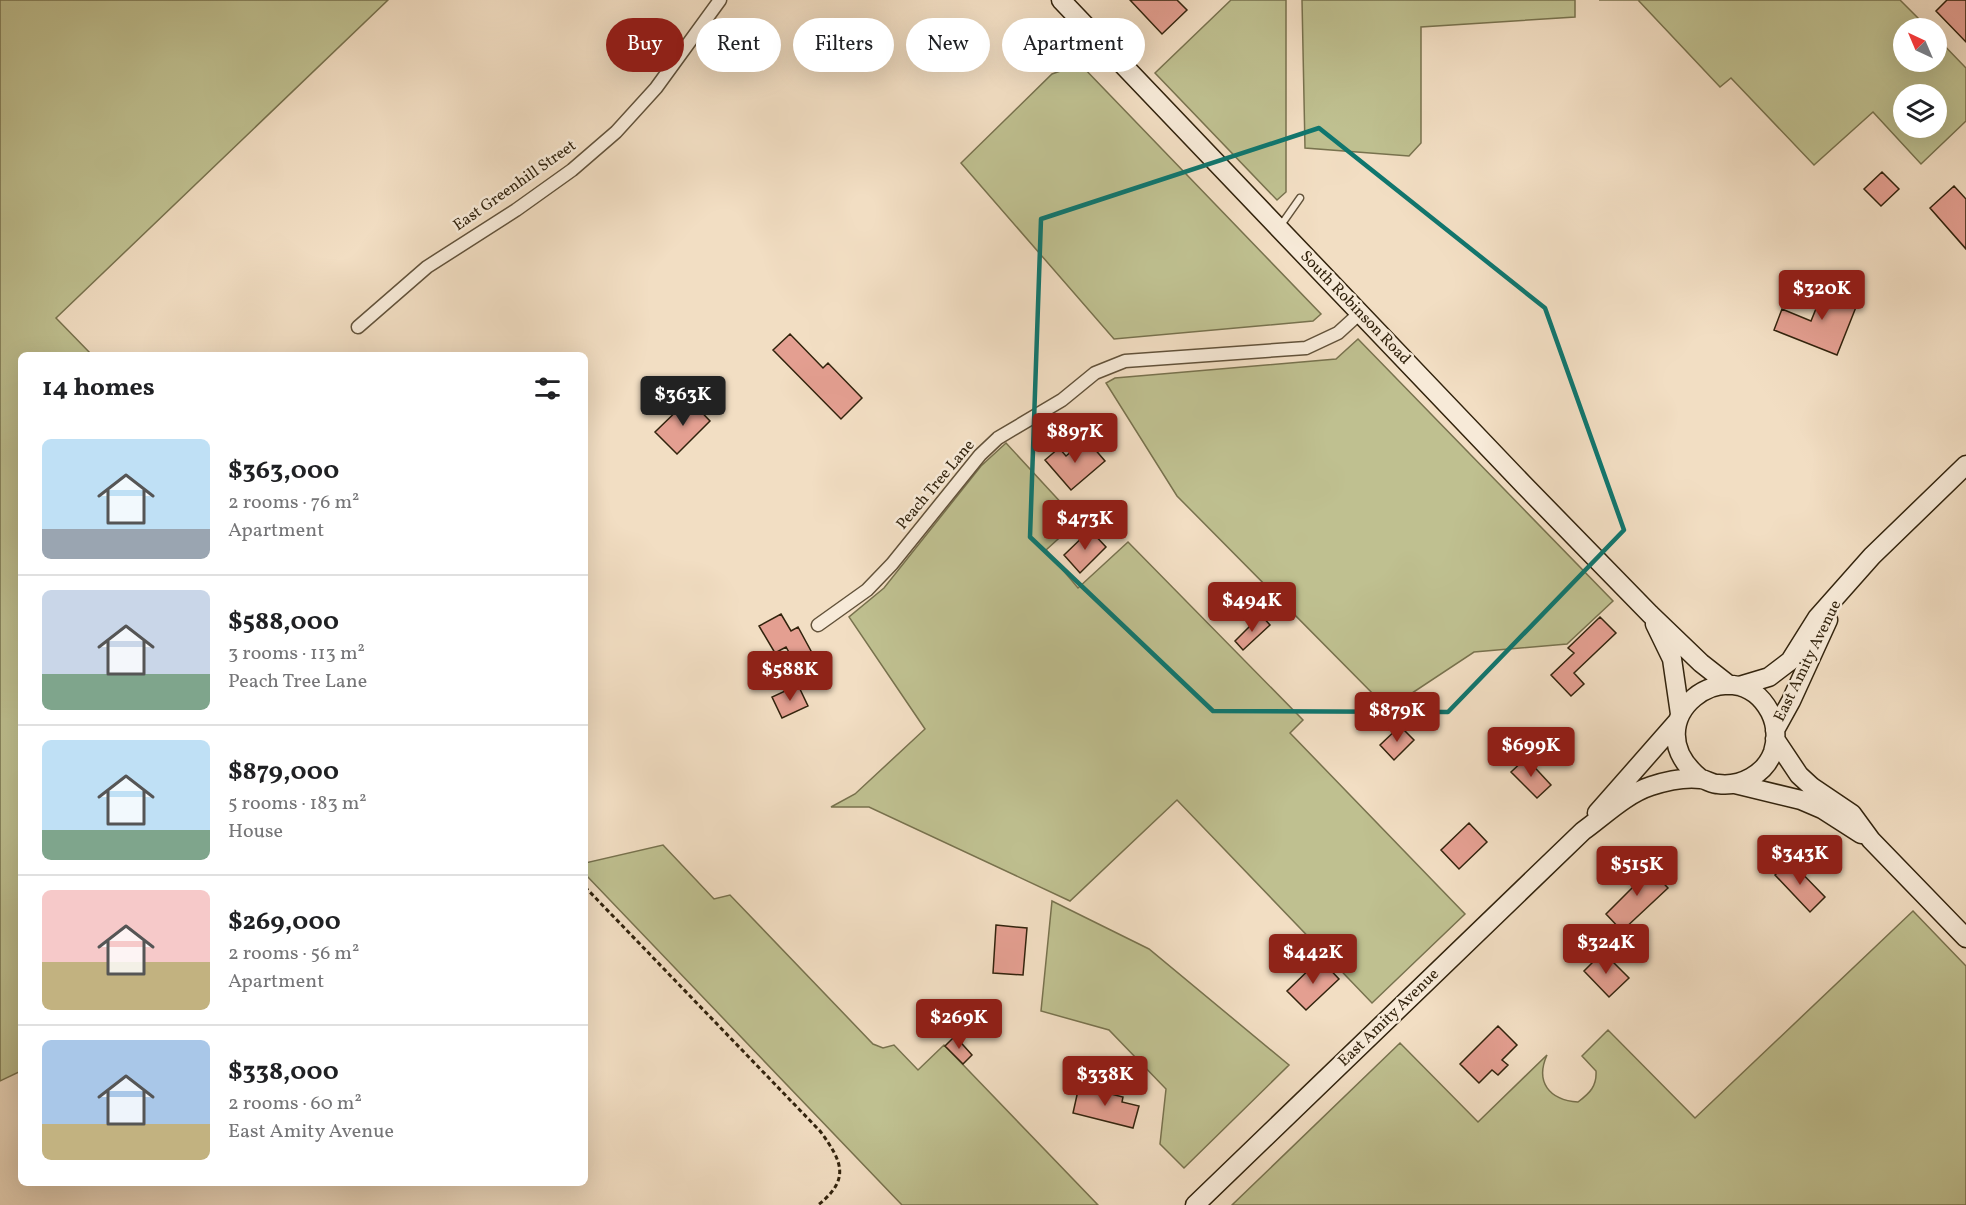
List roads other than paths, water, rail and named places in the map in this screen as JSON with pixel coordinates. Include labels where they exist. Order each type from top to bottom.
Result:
[{"type":"main road","name":"South Robinson Road","points":[[1061,0],[1650,614],[1701,663],[1734,686]]},
{"type":"main road","name":"East Amity Avenue","points":[[1734,686],[1769,677],[1790,661],[1817,618],[1872,556],[1966,465]]},
{"type":"main road","name":"East Amity Avenue","points":[[1775,734],[1841,592]]},
{"type":"main road","name":"South Robinson Road","points":[[1650,614],[1672,659],[1678,718]]},
{"type":"main road","points":[[1734,784],[1751,778],[1764,767],[1773,752],[1775,734],[1773,718],[1766,704],[1754,693],[1734,686],[1708,688],[1694,695],[1678,718],[1675,738],[1678,753],[1688,768],[1701,779],[1717,784],[1734,784],[1801,800],[1822,809],[1871,840]]},
{"type":"main road","name":"East Amity Avenue","points":[[1583,831],[1678,718]]},
{"type":"main road","points":[[1775,734],[1799,775],[1812,787],[1852,814],[1871,840],[1966,938]]},
{"type":"main road","name":"East Amity Avenue","points":[[1196,1205],[1583,831],[1632,795],[1649,786],[1669,781],[1701,779]]},
{"type":"street","name":"East Greenhill Street","points":[[358,327],[427,267],[516,210],[572,170],[616,132],[656,88],[720,0]]},
{"type":"street","name":"Peach Tree Lane","points":[[818,625],[867,590],[892,564],[980,455],[998,438],[1062,400],[1095,373],[1125,361],[1306,348],[1338,333],[1360,313]]},
{"type":"lane","points":[[1279,228],[1300,198]]}]
